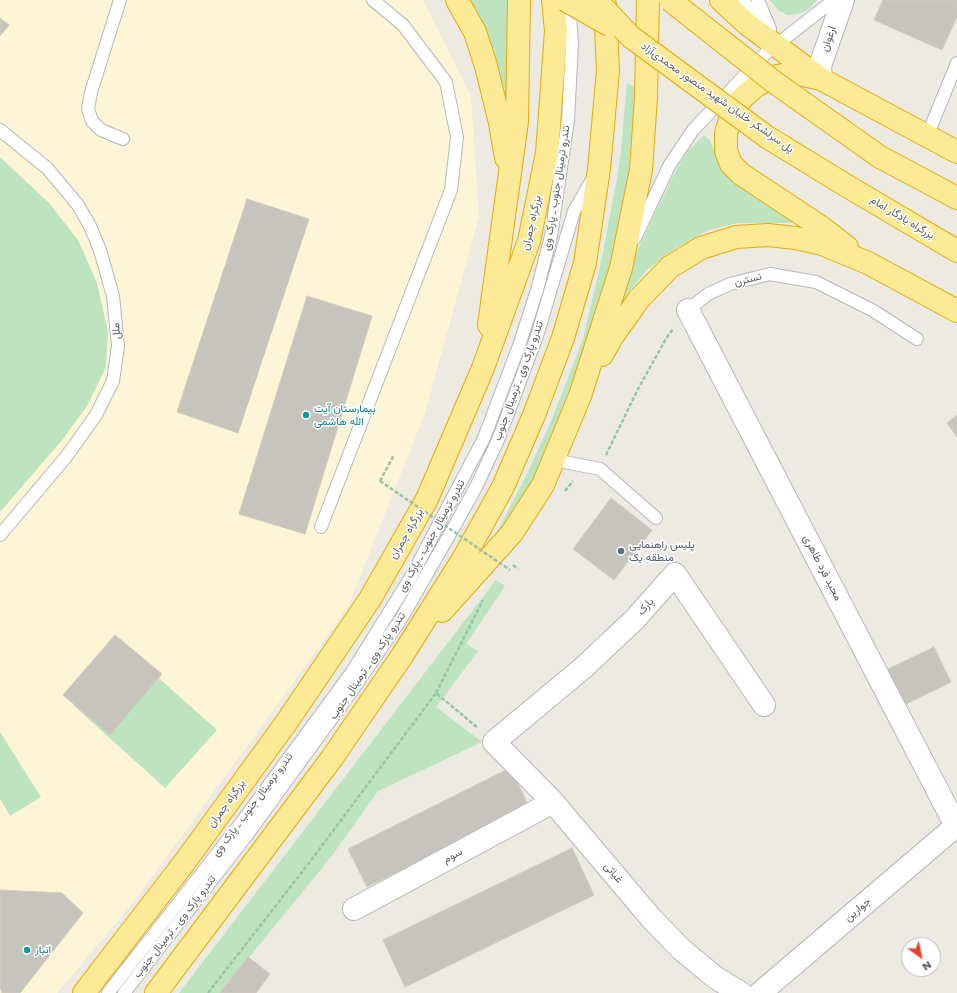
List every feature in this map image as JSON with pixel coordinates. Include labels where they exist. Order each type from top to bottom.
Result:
[{"type":"highway","points":[[457,0],[475,32],[486,66],[500,123],[510,182]]},
{"type":"highway","points":[[483,368],[510,182],[517,122],[519,0]]},
{"type":"highway","name":"بزرگراه چمران","points":[[84,993],[184,863],[286,723],[370,599],[426,499],[483,368],[529,241],[547,152],[556,31],[553,0]]},
{"type":"highway","points":[[565,0],[631,37]]},
{"type":"highway","name":"پل سرلشکر خلبان شهید منصور محمدی‌آزاد","points":[[596,0],[631,37],[767,137],[847,186]]},
{"type":"highway","points":[[156,993],[332,758],[402,656],[463,559],[503,487],[534,415],[563,338],[585,263],[599,168],[608,71],[605,0]]},
{"type":"highway","points":[[402,656],[512,532],[543,485],[580,396],[621,268],[641,170],[646,97],[648,0]]},
{"type":"highway","points":[[670,0],[774,82],[880,157],[957,198]]},
{"type":"highway","points":[[720,0],[746,24],[777,45],[821,80],[957,152]]},
{"type":"highway","points":[[821,80],[794,73],[772,77],[756,86],[741,99],[732,117],[726,133],[726,151],[731,164],[741,174],[821,227],[868,263]]},
{"type":"highway","name":"بزرگراه یادگار امام","points":[[847,186],[957,251]]},
{"type":"highway","points":[[580,396],[612,337],[639,298],[670,266],[701,248],[736,237],[768,235],[796,238],[822,244],[868,263],[957,312]]},
{"type":"street","name":"ارغوان","points":[[821,80],[820,66],[843,0]]},
{"type":"street","name":"مجید فرد طاهری","points":[[688,310],[956,826]]},
{"type":"street","name":"پارک","points":[[494,742],[583,668],[635,620],[675,574],[764,705]]},
{"type":"street","name":"غیاثی","points":[[494,742],[553,802],[651,918],[681,949],[716,978],[741,993]]},
{"type":"street","name":"سوم","points":[[354,909],[553,802]]},
{"type":"street","name":"جوارین","points":[[760,993],[956,826]]},
{"type":"lane","points":[[120,0],[91,92],[88,108],[92,121],[101,130],[123,139]]},
{"type":"lane","points":[[321,527],[451,190],[458,137],[446,82],[403,25],[373,0]]},
{"type":"lane","name":"تندرو ترمینال جنوب ـ پارک وی","points":[[108,993],[241,823],[352,672],[411,577],[484,438],[521,339],[537,290],[550,236],[568,120],[572,44],[569,0]]},
{"type":"lane","points":[[742,0],[777,45]]},
{"type":"lane","points":[[758,0],[777,45]]},
{"type":"lane","points":[[621,268],[669,166],[693,130],[766,53],[834,0]]},
{"type":"lane","points":[[927,136],[957,63]]},
{"type":"lane","name":"ملل","points":[[0,130],[47,168],[78,205],[90,226],[100,250],[113,296],[118,346],[113,381],[96,415],[66,457],[0,535]]},
{"type":"lane","name":"تندرو پارک وی ـ ترمینال جنوب","points":[[124,993],[247,835],[351,692],[401,619],[477,485],[498,440],[537,336],[574,210],[599,168]]},
{"type":"lane","name":"نسترن","points":[[688,310],[708,294],[730,284],[770,274],[816,282],[872,310],[917,339]]},
{"type":"lane","points":[[554,460],[600,469],[656,518]]},
{"type":"path","points":[[631,403],[666,337],[688,310]]},
{"type":"path","points":[[394,455],[380,481],[510,570],[518,569]]},
{"type":"path","points":[[208,993],[309,863],[436,693],[494,742]]},
{"type":"shaded area","points":[[0,0],[423,0],[471,96],[479,217],[425,413],[348,607],[136,899],[57,993],[0,993]]},
{"type":"green space","points":[[469,0],[512,0],[509,122]]},
{"type":"green space","points":[[770,0],[817,0],[808,10],[798,14],[788,15],[779,11]]},
{"type":"green space","points":[[627,83],[640,91],[630,183],[609,288],[537,483],[492,542],[526,476],[552,419],[583,339],[603,253],[617,178]]},
{"type":"green space","points":[[704,135],[710,140],[719,164],[800,223],[737,223],[706,231],[670,252],[646,271],[627,294],[607,325],[628,270],[675,172],[687,152]]},
{"type":"green space","points":[[0,157],[49,203],[78,240],[97,283],[108,332],[106,367],[87,406],[63,439],[0,512]]},
{"type":"green space","points":[[496,580],[505,586],[466,644],[478,651],[436,707],[482,742],[378,791],[331,857],[220,993],[179,993]]},
{"type":"green space","points":[[125,648],[217,730],[165,788],[73,705]]},
{"type":"green space","points":[[0,732],[41,797],[10,816],[0,799]]},
{"type":"building","points":[[883,0],[957,0],[957,17],[942,50],[874,20]]},
{"type":"building","points":[[0,18],[9,25],[0,36]]},
{"type":"building","points":[[247,199],[309,219],[238,433],[177,412]]},
{"type":"building","name":"بیمارستان آیت الله هاشمی","points":[[307,296],[372,316],[305,534],[239,514]]},
{"type":"building","points":[[957,415],[957,437],[947,423]]},
{"type":"building","points":[[611,498],[652,530],[614,580],[573,549]]},
{"type":"building","points":[[115,635],[162,674],[110,735],[63,695]]},
{"type":"building","points":[[934,647],[951,682],[904,705],[886,670]]},
{"type":"building","points":[[510,768],[529,806],[367,887],[348,849]]},
{"type":"building","points":[[572,848],[594,895],[405,987],[383,940]]},
{"type":"building","name":"انبار","points":[[0,890],[62,893],[83,913],[20,993],[2,993],[0,986]]},
{"type":"building","points":[[248,957],[270,974],[256,993],[220,993]]},
{"type":"place","name":"بیمارستان آیت الله هاشمی","points":[[306,415]]},
{"type":"place","name":"پلیس راهنمایی منطقه یک","points":[[621,551]]},
{"type":"place","name":"انبار","points":[[27,950]]}]
